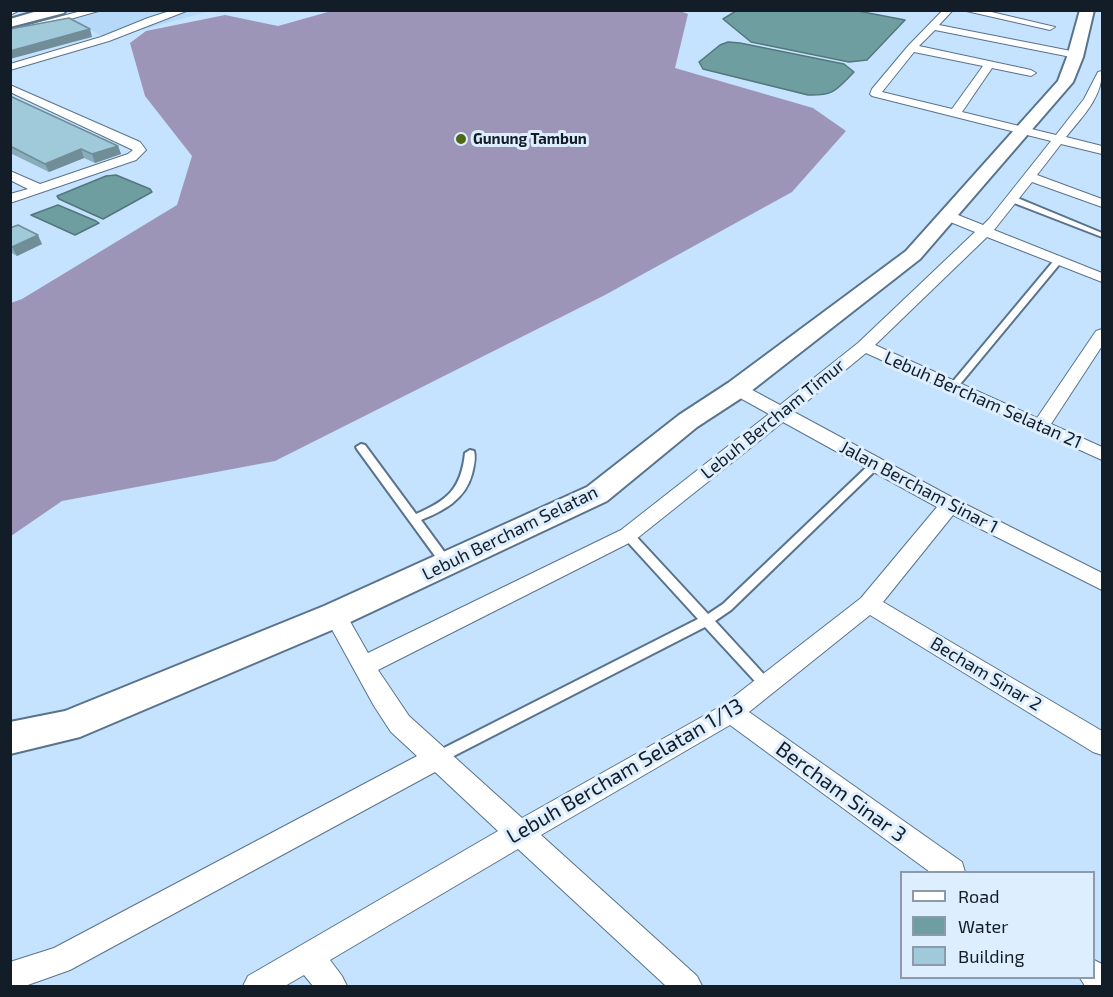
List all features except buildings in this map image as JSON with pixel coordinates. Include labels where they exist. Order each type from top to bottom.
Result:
[{"type":"street","points":[[10,12],[16,10]]},
{"type":"street","points":[[10,22],[57,13],[98,10]]},
{"type":"street","points":[[10,67],[105,39],[151,20],[185,10]]},
{"type":"street","points":[[966,10],[1050,27]]},
{"type":"street","points":[[1024,129],[1065,82],[1076,56],[1087,10]]},
{"type":"street","points":[[948,11],[912,48],[875,93],[1102,150]]},
{"type":"street","points":[[57,13],[105,39]]},
{"type":"street","points":[[10,33],[57,13]]},
{"type":"street","points":[[932,27],[1076,56]]},
{"type":"street","points":[[912,48],[1031,73]]},
{"type":"street","points":[[955,113],[990,64]]},
{"type":"street","name":"Lebuh Bercham Timur","points":[[365,666],[628,535],[782,413],[864,346],[987,230],[1059,138],[1096,102],[1102,74]]},
{"type":"street","points":[[10,88],[136,145],[140,150],[132,156],[10,199]]},
{"type":"street","name":"Lebuh Bercham Selatan","points":[[10,738],[67,726],[335,615],[597,494],[688,421],[737,389],[913,255],[1024,129]]},
{"type":"street","points":[[10,175],[39,189]]},
{"type":"street","points":[[1029,176],[1102,203]]},
{"type":"street","points":[[948,216],[1102,278]]},
{"type":"street","points":[[1041,426],[1102,334]]},
{"type":"street","name":"Lebuh Bercham Selatan 21","points":[[864,346],[1102,454]]},
{"type":"street","name":"Jalan Bercham Sinar 1","points":[[737,389],[950,505],[1102,582]]},
{"type":"street","name":"Lebuh Bercham Selatan 1/13","points":[[258,987],[520,832],[731,712],[869,604],[950,505]]},
{"type":"street","name":"Becham Sinar 2","points":[[869,604],[1102,744]]},
{"type":"street","points":[[335,615],[382,699],[400,724],[687,987]]},
{"type":"street","name":"Bercham Sinar 3","points":[[731,712],[949,871]]},
{"type":"street","points":[[10,977],[60,960],[437,758]]},
{"type":"street","points":[[308,957],[332,987]]},
{"type":"lane","points":[[1012,199],[1102,235]]},
{"type":"lane","points":[[953,387],[1059,260]]},
{"type":"lane","points":[[361,447],[447,564]]},
{"type":"lane","points":[[414,519],[447,505],[456,496],[466,476],[470,453]]},
{"type":"lane","points":[[437,758],[706,621],[727,607],[876,465]]},
{"type":"lane","points":[[628,535],[766,686]]},
{"type":"shaded area","points":[[61,10],[210,11],[108,39],[55,12]]},
{"type":"shaded area","name":"Gunung Tambun","points":[[335,10],[680,11],[688,14],[675,68],[813,108],[846,131],[792,192],[605,295],[275,461],[62,501],[11,536],[11,303],[22,299],[177,205],[192,156],[145,96],[130,43],[146,31],[225,15],[278,26]]},
{"type":"water","points":[[736,11],[858,11],[905,20],[867,60],[849,62],[751,42],[723,19]]},
{"type":"water","points":[[728,42],[844,64],[854,72],[834,91],[808,95],[703,69],[699,62],[720,45]]},
{"type":"water","points":[[116,175],[150,189],[152,192],[103,219],[57,196],[106,176]]},
{"type":"water","points":[[58,205],[99,223],[75,235],[31,215]]},
{"type":"place","name":"Gunung Tambun","points":[[461,139]]}]
